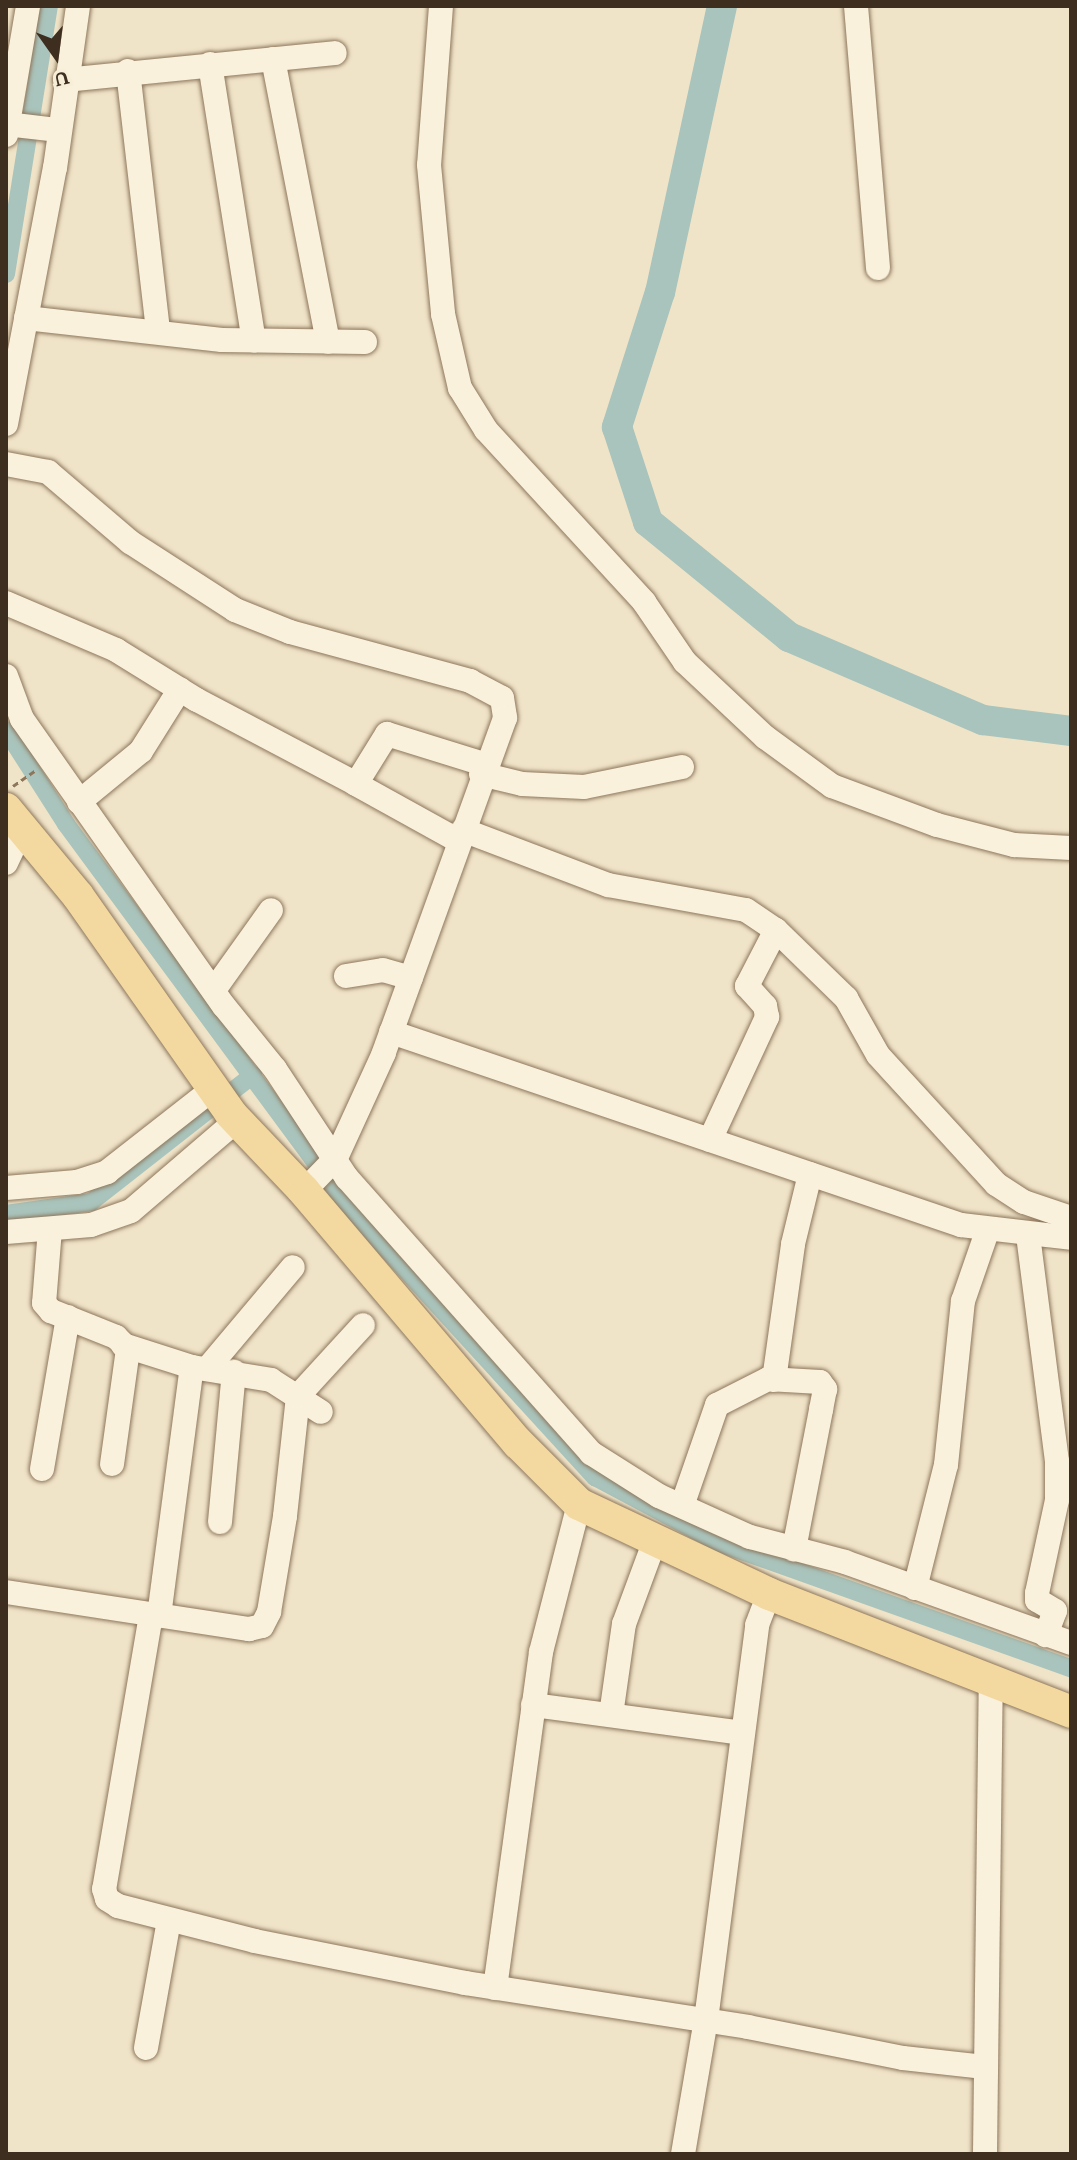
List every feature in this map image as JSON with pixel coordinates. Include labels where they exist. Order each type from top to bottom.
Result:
[{"type":"main road","points":[[13,808],[225,1104],[321,1173],[518,1443],[579,1504],[654,1543],[769,1594],[1071,1712]]},
{"type":"street","points":[[28,6],[8,127],[54,130]]},
{"type":"street","points":[[6,424],[26,318],[54,130],[78,6]]},
{"type":"street","points":[[441,6],[429,165],[443,314],[460,388],[486,430],[644,602],[685,662],[765,737],[821,778],[937,825],[1014,845],[1071,848]]},
{"type":"street","points":[[856,6],[878,268]]},
{"type":"street","points":[[65,80],[128,71],[335,53]]},
{"type":"street","points":[[273,59],[328,342]]},
{"type":"street","points":[[210,64],[254,341]]},
{"type":"street","points":[[128,71],[158,330]]},
{"type":"street","points":[[26,318],[254,341],[365,342]]},
{"type":"street","points":[[6,464],[48,472],[130,542],[235,610],[290,632],[498,691],[505,718],[483,769],[411,978],[391,1032],[321,1173]]},
{"type":"street","points":[[6,603],[77,630],[356,784],[461,835],[559,870],[650,895],[746,910],[776,930],[846,998],[878,1055],[968,1156],[1024,1202],[1071,1218]]},
{"type":"street","points":[[6,676],[22,719],[214,990],[321,1173],[347,1178],[565,1429],[631,1481],[750,1537],[915,1588],[1071,1643]]},
{"type":"street","points":[[79,802],[141,751],[180,689]]},
{"type":"street","points":[[356,784],[387,734],[522,784],[584,787],[682,767]]},
{"type":"street","points":[[6,863],[13,808]]},
{"type":"street","points":[[214,990],[271,910]]},
{"type":"street","points":[[710,1140],[767,1017],[765,1006],[747,986],[776,930]]},
{"type":"street","points":[[346,976],[392,970],[411,978]]},
{"type":"street","points":[[391,1032],[810,1174],[988,1229],[1071,1238]]},
{"type":"street","points":[[6,1188],[77,1182],[107,1172],[225,1104]]},
{"type":"street","points":[[6,1232],[91,1225],[131,1211],[225,1104]]},
{"type":"street","points":[[774,1380],[793,1244],[810,1174]]},
{"type":"street","points":[[50,1229],[44,1303],[123,1345],[200,1368],[271,1380],[321,1412]]},
{"type":"street","points":[[915,1588],[946,1465],[963,1301],[988,1229]]},
{"type":"street","points":[[1028,1235],[1057,1461],[1057,1500],[1037,1593],[1037,1600],[1055,1611],[1046,1635]]},
{"type":"street","points":[[293,1267],[200,1368],[104,1889],[107,1899],[118,1906],[169,1920],[495,1988],[706,2020],[903,2058],[985,2067]]},
{"type":"street","points":[[42,1469],[68,1317]]},
{"type":"street","points":[[6,1592],[249,1629],[265,1622],[285,1516],[298,1396],[363,1325]]},
{"type":"street","points":[[112,1464],[129,1355],[123,1345]]},
{"type":"street","points":[[220,1522],[234,1372]]},
{"type":"street","points":[[682,1506],[717,1405],[774,1380],[820,1382],[825,1389],[794,1549]]},
{"type":"street","points":[[495,1988],[541,1652],[579,1504]]},
{"type":"street","points":[[611,1715],[624,1624],[654,1543]]},
{"type":"street","points":[[683,2154],[706,2020],[757,1625],[769,1594]]},
{"type":"street","points":[[985,2154],[991,1682]]},
{"type":"street","points":[[533,1705],[742,1733]]},
{"type":"street","points":[[146,2048],[169,1920]]},
{"type":"path","points":[[13,808],[46,763]]},
{"type":"waterway","points":[[6,274],[49,6]]},
{"type":"waterway","points":[[722,6],[660,292],[617,427],[648,522],[789,637],[983,720],[1071,731]]},
{"type":"waterway","points":[[6,730],[66,824],[349,1208],[595,1477],[719,1543],[1071,1668]]},
{"type":"waterway","points":[[6,1214],[91,1202],[253,1075]]}]
